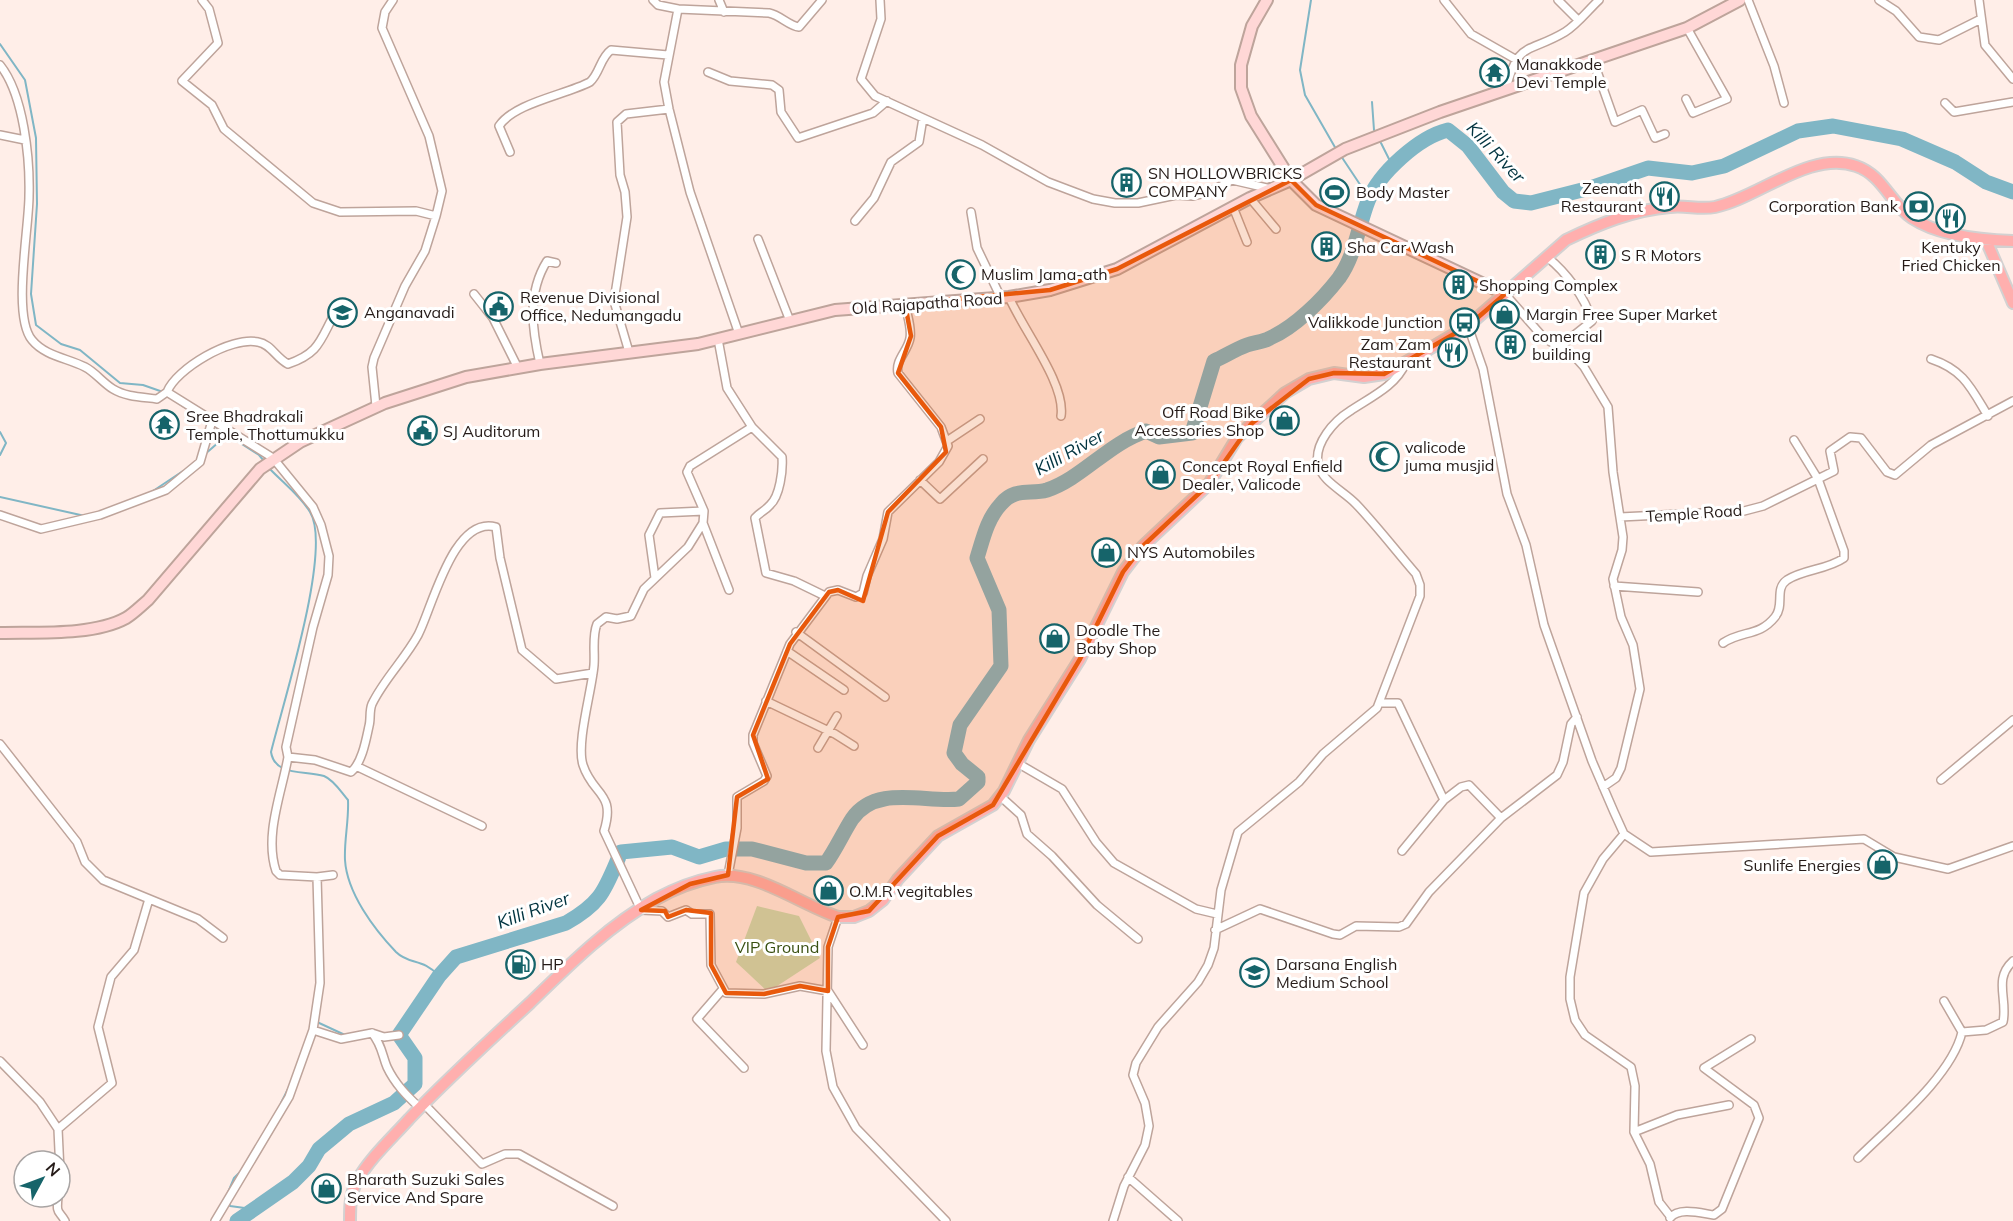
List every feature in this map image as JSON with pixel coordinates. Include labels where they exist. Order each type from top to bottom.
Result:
[{"type":"main road","points":[[1267,0],[1250,36],[1241,65],[1241,88],[1251,116],[1291,180],[1317,205],[1376,235],[1505,294]]},
{"type":"main road","name":"Old Rajapatha Road","points":[[0,633],[50,632],[103,627],[126,618],[148,600],[260,469],[300,442],[376,406],[465,377],[540,364],[698,344],[835,310],[1005,297],[1050,290],[1118,269],[1250,198],[1274,189],[1345,149],[1506,89],[1687,28],[1740,0]]},
{"type":"main road","points":[[350,1221],[350,1203],[355,1184],[364,1170],[422,1106],[486,1042],[556,979],[620,924],[640,910],[690,884],[728,875],[745,876],[838,917],[854,917],[869,911],[883,900],[898,879],[938,836],[981,814],[1000,796],[1019,764],[1029,740],[1080,659],[1123,572],[1143,546],[1209,484],[1244,431],[1286,393],[1309,379],[1334,373],[1364,377],[1384,374],[1468,326],[1566,240],[1633,213],[1674,206],[1714,207],[1791,174],[1822,165],[1841,164],[1865,169],[1881,182],[1912,218],[1934,228],[1986,240],[2013,241]]},
{"type":"main road","points":[[1986,240],[2013,303]]},
{"type":"street","points":[[201,0],[209,9],[218,43],[182,81],[212,105],[224,129],[313,203],[340,212],[416,211],[436,216]]},
{"type":"street","points":[[376,406],[372,367],[374,358],[405,286],[425,251],[442,191],[429,135],[382,28],[386,12],[393,0]]},
{"type":"street","points":[[653,0],[658,5],[678,9],[780,15],[795,27],[799,27],[822,0]]},
{"type":"street","points":[[719,0],[724,12]]},
{"type":"street","points":[[880,0],[881,19],[861,79],[867,90],[1015,161],[1048,182],[1092,199],[1115,203],[1138,202],[1176,195],[1193,196],[1210,192],[1232,180],[1274,189]]},
{"type":"street","points":[[1444,0],[1471,34],[1515,59]]},
{"type":"street","points":[[1558,0],[1578,20]]},
{"type":"street","points":[[1506,89],[1515,59],[1521,51],[1563,33],[1599,0]]},
{"type":"street","points":[[1748,0],[1764,38],[1785,103]]},
{"type":"street","points":[[1879,0],[1896,11],[1919,37],[1939,40],[1982,19]]},
{"type":"street","points":[[1979,0],[1985,45],[2013,79]]},
{"type":"street","points":[[678,9],[664,81],[669,109],[690,192],[739,334]]},
{"type":"street","points":[[1686,99],[1693,113],[1727,99],[1687,28]]},
{"type":"street","points":[[510,152],[499,126],[502,122],[524,108],[590,82],[595,78],[604,56],[611,50],[668,55]]},
{"type":"street","points":[[1593,60],[1615,122],[1642,110],[1656,138],[1665,134]]},
{"type":"street","points":[[0,65],[15,93],[25,140],[30,197],[25,239],[23,302],[25,326],[31,339],[55,356],[87,368],[114,390],[126,395],[157,399],[167,392],[174,379],[216,349],[228,345],[259,342],[267,345],[280,360],[288,364],[306,358],[317,346],[335,313]]},
{"type":"street","points":[[708,72],[730,81],[772,85],[779,90],[781,112],[798,138],[873,113],[887,101]]},
{"type":"street","points":[[1945,103],[1954,112],[2013,102]]},
{"type":"street","points":[[629,352],[614,301],[627,217],[625,192],[620,175],[617,122],[626,114],[669,109]]},
{"type":"street","points":[[855,221],[873,198],[891,162],[919,142],[923,118]]},
{"type":"street","points":[[0,135],[25,140]]},
{"type":"street","points":[[1250,198],[1276,229]]},
{"type":"street","points":[[1233,207],[1247,242]]},
{"type":"street","points":[[971,212],[977,248],[1024,330],[1052,373],[1062,401],[1061,416]]},
{"type":"street","points":[[758,239],[790,321]]},
{"type":"street","points":[[1546,257],[1560,268],[1584,302],[1592,321],[1558,348]]},
{"type":"street","points":[[540,364],[533,323],[534,294],[547,261],[556,263]]},
{"type":"street","points":[[474,294],[493,318],[518,368]]},
{"type":"street","points":[[1505,294],[1543,337],[1575,357],[1584,367],[1608,407],[1622,550],[1617,563],[1614,586],[1621,617],[1633,645],[1640,689],[1621,768],[1616,778],[1604,787]]},
{"type":"street","points":[[728,875],[737,828],[737,797],[764,781],[766,773],[753,743],[753,735],[796,632],[825,596],[838,590],[856,597],[863,593],[883,539],[888,512],[946,453],[947,441],[941,427],[898,373],[897,365],[908,347],[911,336],[906,304]]},
{"type":"street","points":[[1468,326],[1483,369],[1507,494],[1526,545],[1544,626],[1577,717],[1624,834],[1651,852],[1864,839],[1894,857],[1948,869],[2013,846]]},
{"type":"street","points":[[718,339],[727,387],[752,427],[782,457],[778,489],[772,504],[759,512],[755,518],[766,573],[794,581],[825,596]]},
{"type":"street","points":[[1931,359],[1958,370],[1988,416]]},
{"type":"street","points":[[1113,1221],[1128,1177],[1144,1145],[1149,1126],[1145,1103],[1133,1074],[1136,1063],[1158,1027],[1198,982],[1214,948],[1217,914],[1231,852],[1238,832],[1299,782],[1323,754],[1368,717],[1379,703],[1420,596],[1420,585],[1416,574],[1356,504],[1326,478],[1319,466],[1318,457],[1328,431],[1341,417],[1391,383],[1401,374],[1406,361]]},
{"type":"street","points":[[167,392],[272,459],[313,507],[329,556],[323,598],[313,627],[286,747],[287,763],[275,823],[274,867],[280,874],[317,877],[333,875]]},
{"type":"street","name":"Temple Road","points":[[1620,517],[1744,510],[1763,506],[1834,471],[1830,451],[1850,437],[1861,438],[1887,472],[1895,475],[1931,445],[2013,401]]},
{"type":"street","points":[[947,441],[980,419]]},
{"type":"street","points":[[0,515],[41,529],[100,515],[166,490],[200,462],[212,422]]},
{"type":"street","points":[[729,590],[703,523],[704,511],[690,481],[688,470],[698,460],[752,427]]},
{"type":"street","points":[[1723,643],[1744,633],[1760,632],[1776,616],[1781,599],[1779,590],[1782,584],[1790,578],[1844,558],[1844,551],[1818,479],[1794,440]]},
{"type":"street","points":[[920,480],[940,499],[983,459]]},
{"type":"street","points":[[655,578],[649,535],[660,513],[704,511]]},
{"type":"street","points":[[703,523],[688,546],[644,589],[631,616],[617,619],[606,617],[597,624],[593,673],[583,739],[583,765],[607,803],[609,814],[604,831],[615,860],[640,910],[662,911],[668,916],[686,910],[692,914],[710,914],[711,965],[726,993],[764,994],[800,986],[828,991],[863,1045]]},
{"type":"street","points":[[287,763],[315,760],[351,772],[358,767],[372,705],[417,636],[448,560],[470,535],[483,528],[496,527],[498,532],[500,558],[522,650],[556,679],[593,673]]},
{"type":"street","points":[[1614,586],[1698,592]]},
{"type":"street","points":[[796,632],[885,697]]},
{"type":"street","points":[[787,651],[844,690]]},
{"type":"street","points":[[766,701],[854,746]]},
{"type":"street","points":[[1379,703],[1398,703],[1444,800]]},
{"type":"street","points":[[818,748],[837,716]]},
{"type":"street","points":[[1215,930],[1260,909],[1340,935],[1356,926],[1399,927],[1406,924],[1429,892],[1502,818],[1557,775],[1563,762],[1571,724],[1577,717]]},
{"type":"street","points":[[1941,780],[2013,720]]},
{"type":"street","points":[[0,744],[77,842],[86,862],[103,880],[198,919],[222,938]]},
{"type":"street","points":[[1019,764],[1062,789],[1096,842],[1114,863],[1196,909],[1217,914]]},
{"type":"street","points":[[358,767],[482,826]]},
{"type":"street","points":[[1401,851],[1444,800],[1461,787],[1469,785],[1502,818]]},
{"type":"street","points":[[1000,796],[1021,815],[1028,834],[1052,856],[1097,905],[1138,939]]},
{"type":"street","points":[[1624,834],[1603,859],[1584,893],[1570,977],[1570,999],[1575,1020],[1585,1035],[1631,1067],[1635,1086],[1634,1131],[1650,1164],[1659,1203],[1670,1219],[1689,1212],[1714,1215],[1722,1209],[1759,1118],[1754,1105],[1704,1068],[1751,1039]]},
{"type":"street","points":[[215,1221],[289,1097],[313,1030],[320,983],[317,877]]},
{"type":"street","points":[[58,1129],[112,1083],[98,1027],[111,977],[134,950],[149,899]]},
{"type":"street","points":[[838,917],[828,947],[826,1051],[833,1087],[856,1128],[946,1221]]},
{"type":"street","points":[[1962,1032],[1986,1030],[2002,1022],[2001,981],[2005,969],[2013,961]]},
{"type":"street","points":[[723,988],[697,1019],[744,1068]]},
{"type":"street","points":[[1858,1158],[1937,1079],[1959,1043],[1962,1032],[1944,1001]]},
{"type":"street","points":[[313,1030],[341,1038],[372,1033],[384,1037],[399,1035]]},
{"type":"street","points":[[372,1033],[380,1042],[387,1066],[400,1088],[482,1164],[505,1154],[519,1154],[614,1206]]},
{"type":"street","points":[[0,1061],[40,1102],[58,1129],[59,1149]]},
{"type":"street","points":[[1634,1131],[1677,1115],[1729,1105]]},
{"type":"street","points":[[1128,1177],[1178,1221]]},
{"type":"highlighted area","points":[[1291,180],[1316,205],[1505,294],[1468,326],[1384,374],[1334,373],[1309,379],[1251,424],[1209,484],[1143,546],[1123,572],[1080,659],[993,805],[938,836],[869,911],[838,917],[828,947],[828,991],[800,986],[764,994],[726,993],[711,965],[711,913],[686,910],[668,917],[665,911],[641,910],[690,884],[728,875],[737,797],[768,779],[753,735],[790,644],[829,592],[838,590],[863,601],[888,512],[946,452],[941,427],[898,373],[911,336],[905,304],[1050,290],[1117,269]]},
{"type":"green space","name":"VIP Ground","points":[[757,906],[799,916],[820,958],[768,992],[736,962]]},
{"type":"waterway","points":[[1311,0],[1300,70],[1305,95],[1336,149]]},
{"type":"waterway","points":[[0,44],[25,80],[36,138],[37,204],[31,294],[36,325],[61,344],[80,350],[120,383],[143,385],[163,392]]},
{"type":"waterway","points":[[1372,102],[1374,130]]},
{"type":"waterway","name":"Killi River","points":[[237,1221],[293,1182],[309,1166],[319,1149],[349,1124],[394,1103],[415,1084],[415,1058],[399,1035],[439,976],[456,957],[566,923],[588,908],[601,894],[621,852],[672,847],[699,857],[726,849],[752,849],[806,863],[826,863],[852,819],[862,808],[887,798],[959,799],[978,782],[978,777],[962,764],[954,753],[960,725],[1001,666],[999,610],[977,558],[986,530],[996,510],[1006,499],[1017,493],[1047,490],[1059,485],[1120,444],[1146,431],[1159,437],[1192,433],[1214,361],[1279,333],[1308,312],[1325,295],[1339,278],[1349,260],[1373,190],[1390,168],[1425,140],[1448,130],[1468,146],[1503,192],[1514,201],[1531,203],[1590,188],[1648,168],[1692,173],[1724,166],[1798,131],[1833,126],[1902,139],[1955,162],[1986,182],[2013,192]]},
{"type":"waterway","points":[[1381,143],[1392,165]]},
{"type":"waterway","points":[[1341,156],[1369,198]]},
{"type":"waterway","points":[[167,396],[259,455],[264,461]]},
{"type":"waterway","points":[[0,432],[6,443],[0,455]]},
{"type":"waterway","points":[[204,455],[227,435]]},
{"type":"waterway","points":[[269,468],[306,506],[315,531],[315,559],[311,592],[271,752],[278,765],[285,769],[328,778],[348,800],[345,860],[356,898],[379,933],[396,952],[406,959],[427,966],[439,976]]},
{"type":"waterway","points":[[150,493],[183,471]]},
{"type":"waterway","points":[[0,497],[85,516]]},
{"type":"waterway","points":[[317,1022],[345,1035]]},
{"type":"waterway","points":[[281,1103],[289,1087]]},
{"type":"waterway","points":[[227,1195],[234,1178],[242,1170]]},
{"type":"waterway","points":[[229,1203],[230,1206],[252,1209]]},
{"type":"place","name":"Manakkode Devi Temple","points":[[1495,73]]},
{"type":"place","name":"SN HOLLOWBRICKS COMPANY","points":[[1127,182]]},
{"type":"place","name":"Body Master","points":[[1335,192]]},
{"type":"place","name":"Zeenath Restaurant","points":[[1664,197]]},
{"type":"place","name":"Corporation Bank","points":[[1919,206]]},
{"type":"place","name":"Kentuky Fried Chicken","points":[[1951,219]]},
{"type":"place","name":"Sha Car Wash","points":[[1326,247]]},
{"type":"place","name":"S R Motors","points":[[1600,255]]},
{"type":"place","name":"Muslim Jama-ath","points":[[960,274]]},
{"type":"place","name":"Shopping Complex","points":[[1458,285]]},
{"type":"place","name":"Revenue Divisional Office, Nedumangadu","points":[[499,306]]},
{"type":"place","name":"Anganavadi","points":[[343,312]]},
{"type":"place","name":"Margin Free Super Market","points":[[1505,314]]},
{"type":"place","name":"Valikkode Junction","points":[[1464,322]]},
{"type":"place","name":"comercial building","points":[[1511,345]]},
{"type":"place","name":"Zam Zam Restaurant","points":[[1452,353]]},
{"type":"place","name":"Off Road Bike Accessories Shop","points":[[1285,421]]},
{"type":"place","name":"Sree Bhadrakali Temple, Thottumukku","points":[[165,425]]},
{"type":"place","name":"SJ Auditorum","points":[[422,431]]},
{"type":"place","name":"valicode juma musjid","points":[[1384,456]]},
{"type":"place","name":"Concept Royal Enfield Dealer, Valicode","points":[[1161,475]]},
{"type":"place","name":"NYS Automobiles","points":[[1106,552]]},
{"type":"place","name":"Doodle The Baby Shop","points":[[1055,639]]},
{"type":"place","name":"Sunlife Energies","points":[[1882,865]]},
{"type":"place","name":"O.M.R vegitables","points":[[828,891]]},
{"type":"place","name":"HP","points":[[520,964]]},
{"type":"place","name":"Darsana English Medium School","points":[[1255,973]]},
{"type":"place","name":"Bharath Suzuki Sales Service And Spare","points":[[326,1188]]}]
